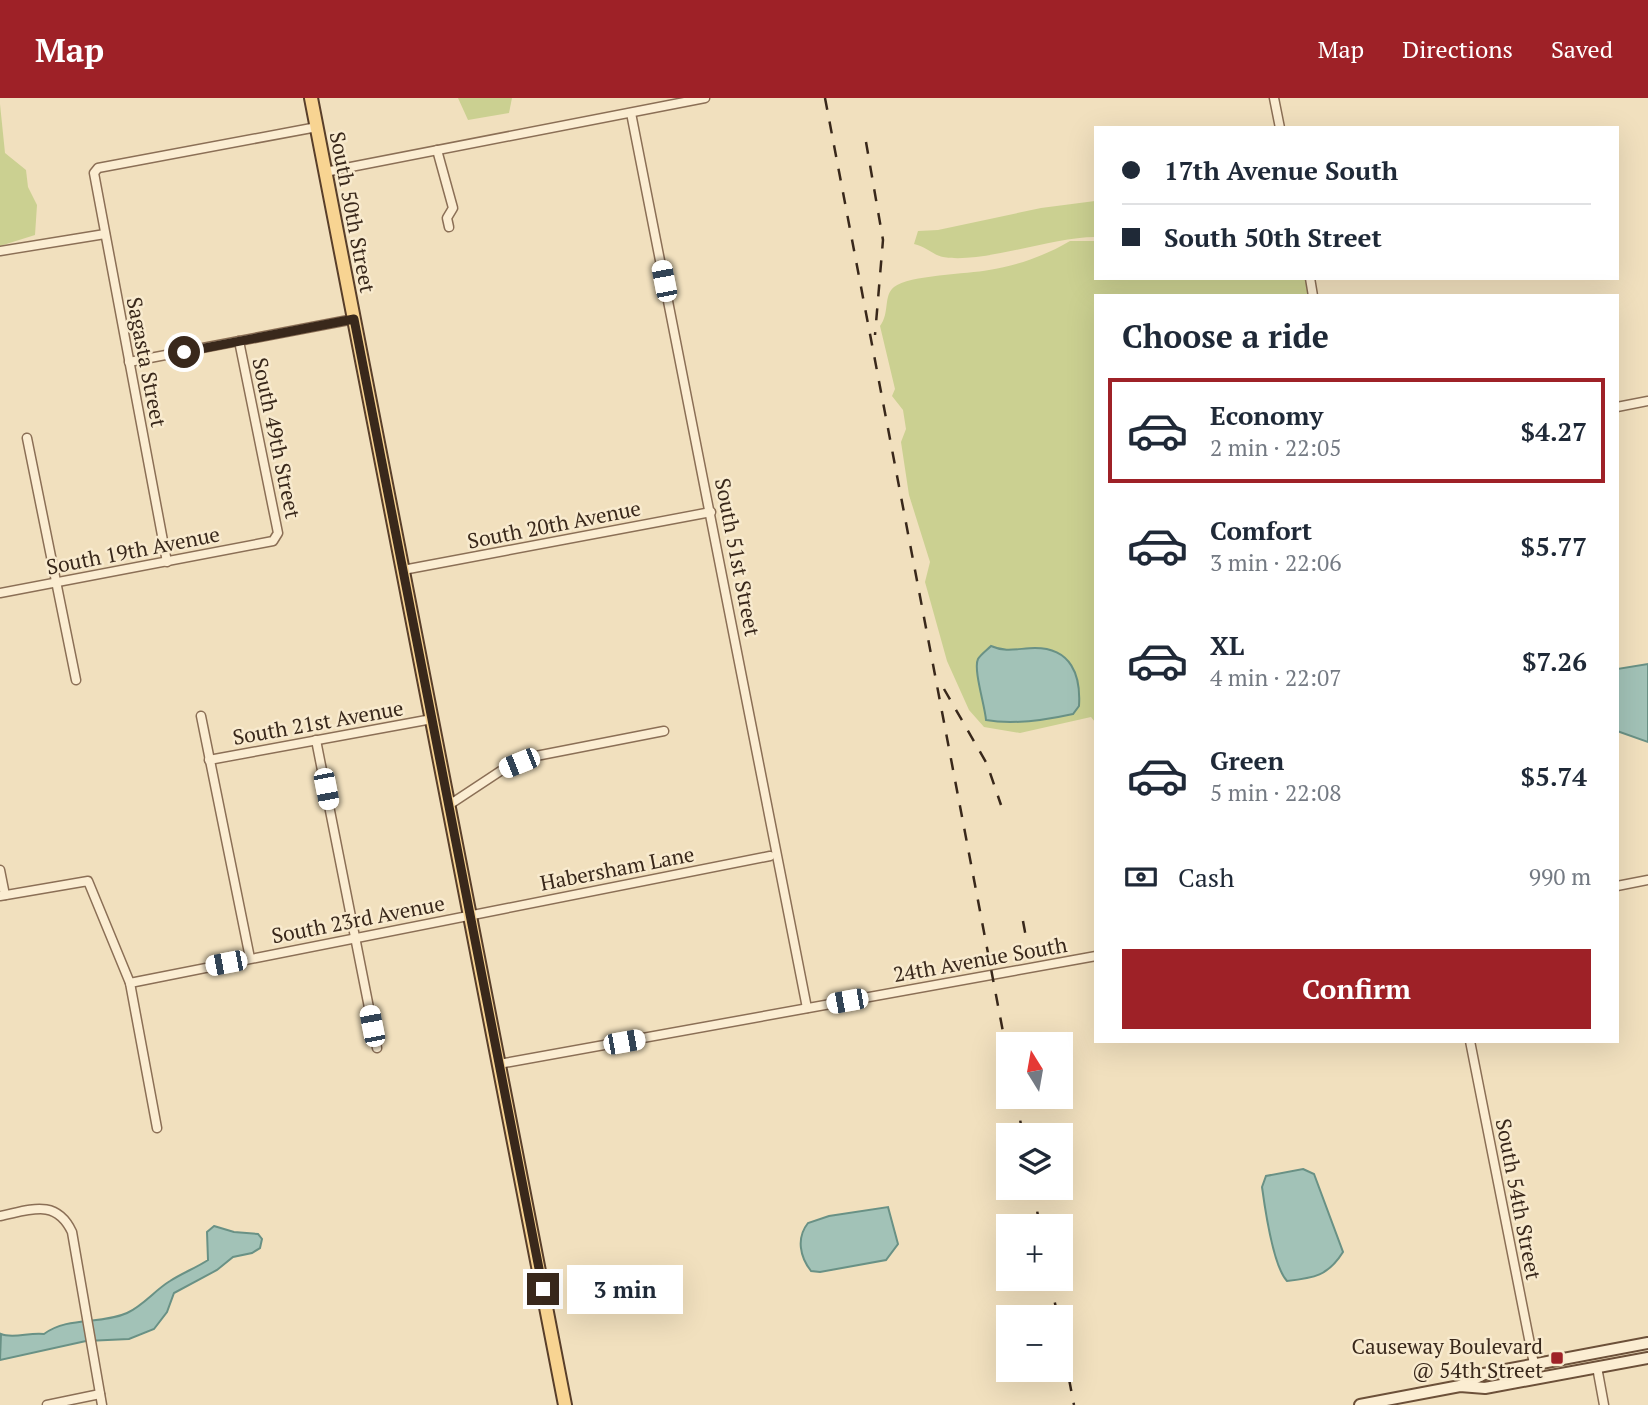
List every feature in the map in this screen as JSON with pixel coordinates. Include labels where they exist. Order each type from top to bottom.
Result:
[{"type":"main road","name":"South 50th Street","points":[[311,98],[565,1405]]},
{"type":"main road","points":[[1460,1386],[1484,1374],[1648,1343]]},
{"type":"main road","points":[[1597,1367],[1599,1361],[1648,1350]]},
{"type":"main road","points":[[1360,1405],[1460,1386],[1478,1387],[1648,1357]]},
{"type":"main road","points":[[1478,1387],[1495,1379],[1529,1372],[1534,1364]]},
{"type":"street","points":[[326,172],[705,98]]},
{"type":"street","points":[[1274,98],[1280,126]]},
{"type":"street","name":"South 51st Street","points":[[631,113],[807,1008]]},
{"type":"street","name":"Sagasta Street","points":[[167,562],[96,170],[317,127]]},
{"type":"street","points":[[437,150],[453,208],[447,218],[449,228]]},
{"type":"street","points":[[0,251],[106,234]]},
{"type":"street","points":[[130,362],[354,319]]},
{"type":"street","name":"South 49th Street","points":[[239,341],[278,530],[273,541]]},
{"type":"street","points":[[1619,407],[1648,401]]},
{"type":"street","points":[[27,438],[76,680]]},
{"type":"street","name":"South 20th Avenue","points":[[403,570],[711,512]]},
{"type":"street","name":"South 19th Avenue","points":[[0,593],[273,541]]},
{"type":"street","points":[[201,716],[250,958]]},
{"type":"street","name":"South 21st Avenue","points":[[209,760],[432,719]]},
{"type":"street","points":[[449,805],[502,770],[536,756],[664,730]]},
{"type":"street","points":[[316,740],[376,1048]]},
{"type":"street","name":"Habersham Lane","points":[[470,915],[770,856]]},
{"type":"street","points":[[0,870],[3,896],[88,881],[130,983],[157,1128]]},
{"type":"street","points":[[1619,886],[1648,880]]},
{"type":"street","name":"South 23rd Avenue","points":[[130,983],[470,915]]},
{"type":"street","name":"24th Avenue South","points":[[499,1065],[1094,956]]},
{"type":"street","name":"South 54th Street","points":[[1470,1043],[1534,1364]]},
{"type":"street","points":[[0,1216],[35,1209],[55,1210],[66,1218],[72,1232],[102,1405]]},
{"type":"street","points":[[1597,1367],[1604,1405]]},
{"type":"street","points":[[47,1405],[100,1394]]},
{"type":"green space","points":[[458,98],[512,98],[509,113],[468,120]]},
{"type":"green space","points":[[0,104],[5,153],[26,170],[28,187],[37,205],[35,235],[0,246]]},
{"type":"green space","points":[[1094,201],[1094,237],[959,258],[939,256],[914,244],[918,231],[938,230],[1041,208]]},
{"type":"green space","points":[[1070,241],[1094,241],[1094,280],[1306,280],[1310,294],[1094,294],[1094,721],[1091,717],[1020,733],[984,727],[969,710],[947,661],[925,582],[930,562],[909,495],[901,442],[906,429],[903,410],[892,396],[895,389],[880,326],[891,291],[902,283],[925,277],[1010,266]]},
{"type":"water","points":[[991,646],[1008,650],[1047,649],[1065,658],[1071,665],[1078,684],[1079,706],[1073,714],[1030,721],[986,720],[977,664],[979,657]]},
{"type":"water","points":[[1648,664],[1648,742],[1619,732],[1619,669]]},
{"type":"water","points":[[1303,1169],[1314,1174],[1343,1252],[1326,1271],[1305,1279],[1287,1281],[1274,1250],[1262,1187],[1266,1176]]},
{"type":"water","points":[[888,1207],[898,1244],[886,1260],[820,1272],[811,1271],[804,1260],[801,1247],[802,1235],[808,1223],[829,1216]]},
{"type":"water","points":[[214,1226],[234,1232],[258,1234],[262,1239],[260,1248],[252,1253],[233,1257],[217,1270],[174,1293],[167,1312],[154,1329],[129,1339],[86,1341],[0,1360],[1,1334],[44,1334],[63,1325],[117,1317],[133,1310],[170,1281],[208,1260],[207,1232]]},
{"type":"railway","points":[[825,98],[1003,1032]]},
{"type":"railway","points":[[866,142],[883,240],[875,335]]},
{"type":"railway","points":[[944,689],[987,764],[1001,805]]},
{"type":"railway","points":[[1023,921],[1027,943]]},
{"type":"railway","points":[[1018,1110],[1021,1123]]},
{"type":"railway","points":[[1035,1200],[1038,1214]]},
{"type":"railway","points":[[1052,1291],[1055,1305]]},
{"type":"railway","points":[[1070,1382],[1074,1405]]},
{"type":"place","name":"Causeway Boulevard @ 54th Street","points":[[1557,1358]]},
{"type":"route","points":[[184,352],[354,319],[543,1289]]}]
